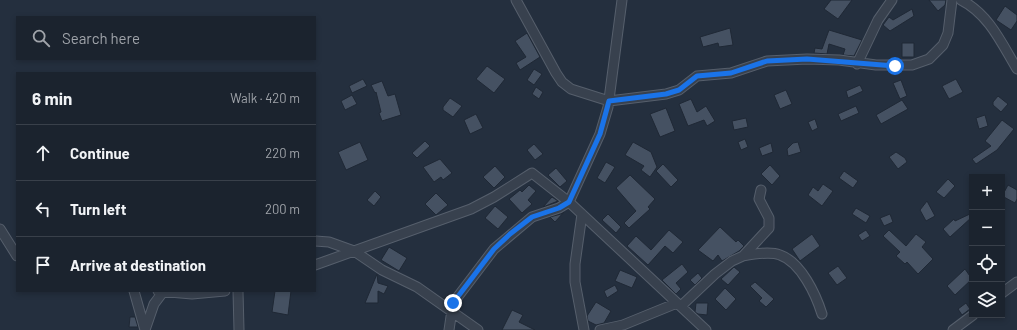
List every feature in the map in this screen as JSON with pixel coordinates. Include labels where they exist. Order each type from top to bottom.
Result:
[{"type":"street","points":[[516,0],[562,82],[571,89],[609,101],[666,94],[679,90],[697,76],[731,73],[767,61],[807,59],[839,60],[857,64],[912,65],[929,59],[943,45],[948,33],[952,0]]},
{"type":"street","points":[[449,330],[451,310],[462,290],[494,249],[532,217],[559,208],[569,202],[600,134],[609,101],[622,0]]},
{"type":"street","points":[[857,64],[878,20],[892,0]]},
{"type":"street","points":[[967,1],[1000,38],[1017,70]]},
{"type":"street","points":[[316,265],[471,209],[494,197],[529,173],[535,174],[569,202],[706,330]]},
{"type":"street","points":[[743,256],[770,226],[769,218],[759,199],[761,190]]},
{"type":"street","points":[[582,214],[575,264],[575,282],[584,330]]},
{"type":"street","points":[[0,229],[16,254]]},
{"type":"street","points":[[316,241],[329,242],[354,251],[382,270],[417,287],[478,330]]},
{"type":"street","points":[[600,330],[623,325],[679,305],[715,274],[732,261],[743,256],[775,253],[788,258],[806,278],[818,302],[822,314]]},
{"type":"street","points":[[1005,291],[1017,282]]},
{"type":"street","points":[[134,292],[145,330]]},
{"type":"street","points":[[145,330],[154,304],[162,292],[192,294],[214,292]]},
{"type":"street","points":[[238,292],[239,330]]},
{"type":"street","points":[[954,330],[969,318]]},
{"type":"building","points":[[831,0],[852,0],[838,19],[824,9]]},
{"type":"building","points":[[929,0],[946,0],[945,5],[938,11]]},
{"type":"building","points":[[1005,6],[1017,15],[1017,21],[1011,30],[996,20]]},
{"type":"building","points":[[912,9],[914,16],[890,31],[883,25],[889,17],[893,20]]},
{"type":"building","points":[[730,28],[733,45],[719,47],[718,43],[703,47],[700,37]]},
{"type":"building","points":[[829,30],[862,40],[854,56],[843,55],[845,49],[829,44],[827,54],[814,53],[815,48],[822,49]]},
{"type":"building","points":[[527,33],[540,57],[520,70],[516,63],[526,57],[515,41]]},
{"type":"building","points":[[902,43],[914,43],[914,57],[902,57]]},
{"type":"building","points":[[487,66],[505,79],[494,93],[476,79]]},
{"type":"building","points":[[534,69],[542,74],[534,85],[527,80]]},
{"type":"building","points":[[363,79],[367,86],[352,93],[349,86]]},
{"type":"building","points":[[956,79],[963,92],[949,99],[942,86]]},
{"type":"building","points":[[901,80],[907,96],[900,99],[893,83]]},
{"type":"building","points":[[382,81],[388,96],[395,94],[401,115],[382,121],[379,113],[381,112],[376,92],[375,93],[371,85]]},
{"type":"building","points":[[860,85],[863,91],[848,98],[846,91]]},
{"type":"building","points":[[536,87],[543,92],[539,99],[532,94]]},
{"type":"building","points":[[786,90],[792,104],[780,109],[774,95]]},
{"type":"building","points":[[352,95],[357,104],[345,110],[341,101]]},
{"type":"building","points":[[998,96],[1008,104],[1001,112],[993,105],[993,102]]},
{"type":"building","points":[[450,98],[462,106],[453,117],[443,110],[443,107]]},
{"type":"building","points":[[691,99],[697,112],[706,106],[715,121],[707,126],[704,120],[688,126],[679,104]]},
{"type":"building","points":[[902,100],[908,109],[881,124],[876,115]]},
{"type":"building","points":[[856,106],[859,113],[841,121],[838,114]]},
{"type":"building","points":[[666,108],[675,131],[660,137],[650,114]]},
{"type":"building","points":[[476,114],[483,128],[470,134],[464,120]]},
{"type":"building","points":[[985,115],[988,126],[979,129],[976,118]]},
{"type":"building","points":[[746,118],[748,127],[734,130],[732,121]]},
{"type":"building","points":[[815,119],[818,128],[812,131],[808,122]]},
{"type":"building","points":[[1002,120],[1014,129],[997,150],[976,164],[972,159],[991,146],[985,141]]},
{"type":"building","points":[[745,139],[748,147],[741,150],[738,142]]},
{"type":"building","points":[[425,141],[430,146],[417,158],[412,153]]},
{"type":"building","points":[[360,142],[368,160],[346,170],[338,152]]},
{"type":"building","points":[[633,142],[651,152],[657,167],[650,177],[641,170],[644,166],[625,155]]},
{"type":"building","points":[[798,142],[801,152],[788,156],[787,149],[793,143]]},
{"type":"building","points":[[771,143],[773,152],[762,156],[759,148]]},
{"type":"building","points":[[534,144],[543,154],[535,160],[527,150]]},
{"type":"building","points":[[896,152],[905,158],[907,162],[898,169],[889,157]]},
{"type":"building","points":[[440,159],[452,173],[443,180],[441,177],[434,182],[423,167]]},
{"type":"building","points":[[606,162],[615,167],[605,183],[597,178]]},
{"type":"building","points":[[663,164],[678,180],[671,187],[656,171]]},
{"type":"building","points":[[770,165],[780,176],[772,185],[761,174]]},
{"type":"building","points":[[495,166],[505,177],[494,188],[483,177]]},
{"type":"building","points":[[556,168],[567,181],[560,187],[548,175]]},
{"type":"building","points":[[844,171],[858,181],[853,188],[839,178]]},
{"type":"building","points":[[630,175],[655,199],[648,207],[650,209],[629,228],[624,223],[636,211],[616,188]]},
{"type":"building","points":[[948,179],[955,186],[944,198],[936,192]]},
{"type":"building","points":[[823,184],[833,191],[822,206],[808,195],[813,187],[818,191]]},
{"type":"building","points":[[529,185],[536,191],[528,200],[532,204],[522,213],[509,199],[520,190],[522,192]]},
{"type":"building","points":[[1008,185],[1017,190],[1017,199],[1015,203],[1005,198],[1005,190]]},
{"type":"building","points":[[375,191],[381,197],[374,206],[367,200]]},
{"type":"building","points":[[436,193],[448,205],[436,215],[425,204]]},
{"type":"building","points":[[552,197],[558,201],[543,207]]},
{"type":"building","points":[[927,201],[935,216],[926,221],[920,210]]},
{"type":"building","points":[[495,206],[508,217],[498,229],[485,218]]},
{"type":"building","points":[[856,208],[870,216],[866,223],[852,214]]},
{"type":"building","points":[[564,212],[555,222],[550,217],[561,214]]},
{"type":"building","points":[[608,214],[621,227],[616,233],[602,220]]},
{"type":"building","points":[[890,214],[893,222],[884,226],[880,218]]},
{"type":"building","points":[[969,214],[969,220],[950,237],[943,229],[954,219],[955,221]]},
{"type":"building","points":[[720,227],[736,242],[738,240],[744,246],[739,251],[722,261],[718,255],[713,261],[698,250]]},
{"type":"building","points":[[669,230],[683,242],[673,253],[665,246],[648,265],[627,246],[636,236],[651,250]]},
{"type":"building","points":[[866,230],[870,236],[862,241],[858,235]]},
{"type":"building","points":[[889,230],[906,246],[916,234],[926,242],[922,247],[933,259],[918,274],[907,262],[905,264],[896,256],[900,252],[883,236]]},
{"type":"building","points":[[812,234],[820,246],[800,261],[792,249]]},
{"type":"building","points":[[389,247],[407,258],[399,271],[381,260]]},
{"type":"building","points":[[682,264],[688,272],[676,283],[681,289],[676,294],[662,280]]},
{"type":"building","points":[[838,266],[847,278],[837,285],[828,273]]},
{"type":"building","points":[[734,267],[740,272],[728,285],[721,279]]},
{"type":"building","points":[[965,269],[969,275],[969,282],[955,295],[947,286]]},
{"type":"building","points":[[620,270],[637,277],[632,288],[615,281]]},
{"type":"building","points":[[698,273],[702,278],[695,285],[690,280]]},
{"type":"building","points":[[377,274],[378,283],[388,286],[384,294],[378,291],[378,303],[365,303]]},
{"type":"building","points":[[755,282],[774,299],[766,307],[759,301],[762,298],[750,286]]},
{"type":"building","points":[[615,285],[618,291],[607,298],[604,291]]},
{"type":"building","points":[[725,288],[736,299],[726,310],[715,299]]},
{"type":"building","points":[[275,292],[291,292],[288,315],[272,312]]},
{"type":"building","points":[[596,302],[611,311],[604,323],[596,325],[588,321],[587,316]]},
{"type":"building","points":[[696,303],[708,303],[707,315],[698,314],[695,312]]},
{"type":"building","points":[[966,303],[969,308],[969,310],[962,315],[958,309]]},
{"type":"building","points":[[512,310],[523,315],[519,322],[535,330],[502,330]]},
{"type":"building","points":[[130,317],[135,317],[138,327],[129,327]]},
{"type":"route","points":[[453,303],[494,249],[510,234],[532,217],[559,208],[569,202],[600,134],[609,101],[666,94],[679,90],[688,85],[694,78],[700,75],[709,76],[731,73],[767,61],[791,59],[839,60],[857,64],[895,66]]}]
